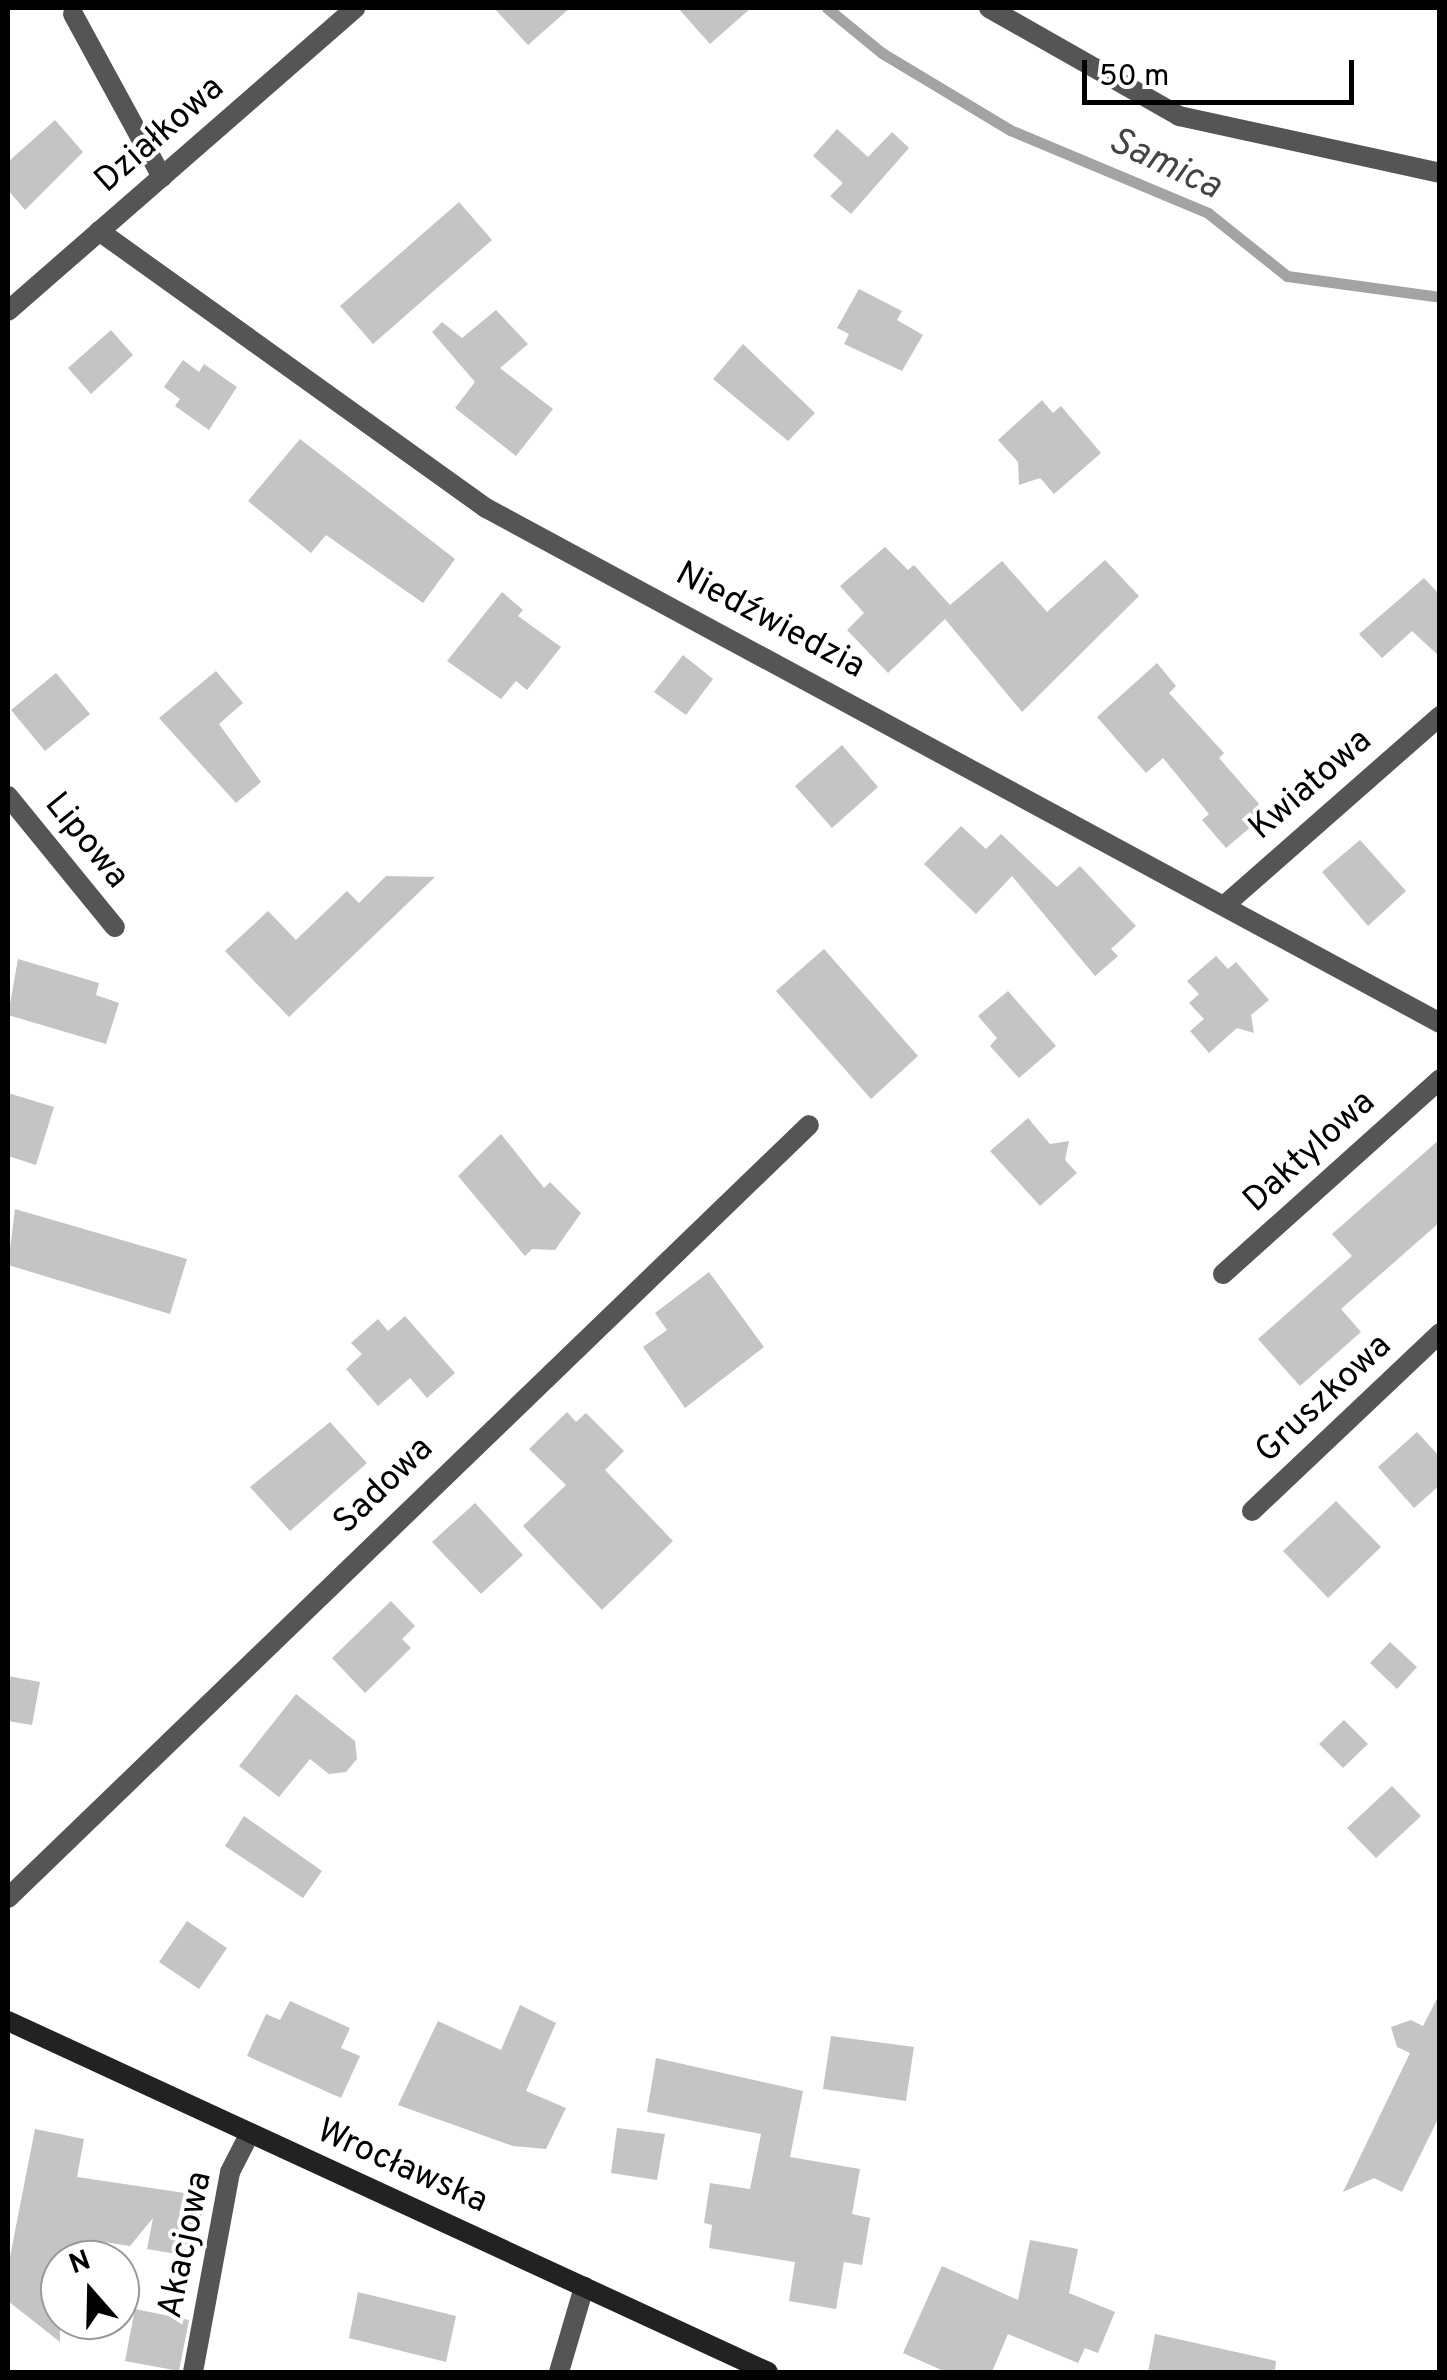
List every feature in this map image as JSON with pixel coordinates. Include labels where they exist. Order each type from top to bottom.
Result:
[{"type":"main road","name":"Wrocławska","points":[[8,2022],[768,2372]]},
{"type":"street","name":"Działkowa","points":[[8,311],[356,8]]},
{"type":"street","points":[[989,8],[1179,116],[1440,173]]},
{"type":"street","points":[[72,14],[162,177]]},
{"type":"street","name":"Niedźwiedzia","points":[[99,231],[486,508],[1226,904],[1440,1023]]},
{"type":"street","name":"Kwiatowa","points":[[1226,904],[1440,716]]},
{"type":"street","points":[[8,829],[13,802]]},
{"type":"street","name":"Lipowa","points":[[13,802],[114,926]]},
{"type":"street","name":"Daktylowa","points":[[1223,1274],[1440,1079]]},
{"type":"street","name":"Sadowa","points":[[8,1898],[810,1125]]},
{"type":"street","name":"Gruszkowa","points":[[1252,1510],[1440,1333]]},
{"type":"street","name":"Akacjowa","points":[[193,2372],[230,2172],[250,2133]]},
{"type":"street","points":[[559,2372],[584,2286]]},
{"type":"building","points":[[494,8],[570,8],[528,45]]},
{"type":"building","points":[[678,8],[751,8],[710,44]]},
{"type":"building","points":[[55,120],[83,152],[25,210],[8,190],[8,162]]},
{"type":"building","points":[[837,129],[868,157],[892,132],[909,148],[851,214],[830,196],[843,183],[813,156]]},
{"type":"building","points":[[459,202],[492,240],[373,344],[340,306]]},
{"type":"building","points":[[859,289],[902,311],[897,320],[923,335],[902,371],[844,344],[849,334],[837,328]]},
{"type":"building","points":[[496,310],[528,344],[500,368],[553,409],[516,456],[455,408],[475,382],[432,332],[442,322],[462,338]]},
{"type":"building","points":[[111,330],[133,355],[91,394],[68,368]]},
{"type":"building","points":[[743,344],[815,413],[788,441],[713,379]]},
{"type":"building","points":[[183,360],[199,372],[204,364],[237,387],[209,430],[175,406],[180,399],[164,387]]},
{"type":"building","points":[[1042,400],[1053,413],[1061,406],[1101,453],[1054,494],[1040,478],[1019,485],[1018,462],[998,440]]},
{"type":"building","points":[[300,439],[455,559],[423,603],[326,535],[311,553],[248,501]]},
{"type":"building","points":[[885,547],[908,570],[914,565],[950,605],[1002,561],[1047,612],[1105,560],[1139,596],[1022,712],[945,619],[888,673],[847,630],[864,613],[840,586]]},
{"type":"building","points":[[1424,578],[1440,595],[1440,657],[1412,631],[1382,658],[1359,634]]},
{"type":"building","points":[[502,592],[523,610],[518,616],[561,647],[527,690],[516,681],[501,699],[447,661]]},
{"type":"building","points":[[683,655],[713,679],[686,715],[654,692]]},
{"type":"building","points":[[1157,663],[1176,686],[1169,693],[1224,753],[1219,758],[1267,813],[1226,848],[1202,820],[1209,814],[1163,758],[1146,773],[1097,717]]},
{"type":"building","points":[[216,671],[243,703],[219,724],[261,782],[236,803],[159,718]]},
{"type":"building","points":[[56,673],[90,714],[45,751],[11,710]]},
{"type":"building","points":[[842,745],[878,787],[832,828],[795,786]]},
{"type":"building","points":[[961,826],[986,849],[1001,834],[1057,887],[1080,866],[1136,926],[1111,949],[1118,956],[1095,976],[1012,876],[976,914],[924,864]]},
{"type":"building","points":[[1360,840],[1406,891],[1368,926],[1322,872]]},
{"type":"building","points":[[386,876],[435,877],[289,1017],[225,951],[268,911],[296,940],[347,891],[359,903]]},
{"type":"building","points":[[824,949],[918,1056],[871,1099],[776,991]]},
{"type":"building","points":[[1216,956],[1228,969],[1236,962],[1269,1000],[1251,1015],[1254,1033],[1237,1028],[1209,1053],[1190,1031],[1204,1019],[1189,1003],[1199,994],[1187,981]]},
{"type":"building","points":[[18,959],[99,983],[96,995],[119,1003],[106,1044],[8,1015]]},
{"type":"building","points":[[1008,991],[1056,1046],[1019,1078],[990,1046],[997,1038],[978,1016]]},
{"type":"building","points":[[8,1093],[54,1107],[36,1165],[8,1156]]},
{"type":"building","points":[[1028,1118],[1050,1144],[1069,1141],[1065,1160],[1077,1173],[1040,1206],[990,1151]]},
{"type":"building","points":[[501,1134],[544,1188],[550,1182],[581,1213],[555,1250],[532,1249],[525,1256],[458,1176]]},
{"type":"building","points":[[1440,1139],[1440,1222],[1341,1309],[1361,1332],[1300,1386],[1258,1339],[1352,1256],[1332,1234]]},
{"type":"building","points":[[15,1209],[187,1259],[170,1314],[8,1265]]},
{"type":"building","points":[[709,1272],[764,1347],[685,1408],[643,1347],[667,1330],[655,1313]]},
{"type":"building","points":[[405,1316],[455,1373],[427,1398],[410,1378],[378,1406],[346,1369],[362,1354],[351,1343],[378,1319],[388,1331]]},
{"type":"building","points":[[567,1412],[576,1422],[586,1413],[624,1451],[605,1470],[673,1541],[602,1610],[523,1526],[566,1485],[529,1449]]},
{"type":"building","points":[[330,1422],[367,1463],[290,1531],[250,1487]]},
{"type":"building","points":[[1417,1432],[1440,1457],[1440,1485],[1414,1508],[1378,1467]]},
{"type":"building","points":[[1336,1501],[1381,1547],[1328,1598],[1283,1551]]},
{"type":"building","points":[[475,1503],[523,1555],[481,1594],[432,1542]]},
{"type":"building","points":[[391,1601],[415,1626],[402,1639],[411,1648],[365,1693],[332,1658]]},
{"type":"building","points":[[1390,1642],[1417,1667],[1397,1689],[1370,1663]]},
{"type":"building","points":[[8,1676],[40,1682],[32,1725],[8,1721]]},
{"type":"building","points":[[296,1694],[355,1741],[357,1759],[346,1772],[329,1774],[310,1759],[279,1797],[239,1766]]},
{"type":"building","points":[[1344,1720],[1368,1744],[1343,1768],[1319,1744]]},
{"type":"building","points":[[1392,1786],[1421,1816],[1376,1858],[1347,1828]]},
{"type":"building","points":[[244,1816],[322,1871],[303,1898],[225,1846]]},
{"type":"building","points":[[187,1921],[227,1948],[199,1989],[159,1962]]},
{"type":"building","points":[[1440,1993],[1440,2115],[1402,2192],[1374,2178],[1343,2192],[1410,2053],[1397,2047],[1391,2027],[1411,2020],[1423,2026]]},
{"type":"building","points":[[290,2001],[350,2028],[341,2048],[360,2056],[341,2098],[247,2056],[266,2014],[280,2020]]},
{"type":"building","points":[[520,2005],[556,2023],[526,2091],[566,2108],[546,2149],[513,2146],[398,2105],[438,2021],[501,2050]]},
{"type":"building","points":[[831,2036],[914,2047],[906,2101],[823,2089]]},
{"type":"building","points":[[656,2058],[803,2091],[790,2157],[860,2169],[852,2214],[870,2218],[862,2265],[844,2262],[836,2309],[789,2301],[795,2262],[709,2248],[712,2225],[704,2223],[710,2183],[750,2189],[761,2134],[647,2112]]},
{"type":"building","points":[[617,2128],[665,2134],[657,2180],[611,2173]]},
{"type":"building","points":[[35,2129],[84,2139],[77,2177],[205,2196],[194,2257],[147,2249],[153,2218],[135,2240],[40,2240],[40,2326],[8,2301],[8,2267]]},
{"type":"building","points":[[1030,2240],[1078,2249],[1069,2293],[1115,2312],[1098,2353],[1085,2348],[1078,2363],[1008,2334],[992,2372],[946,2372],[903,2353],[942,2266],[1018,2300]]},
{"type":"building","points":[[358,2292],[456,2316],[446,2362],[349,2338]]},
{"type":"building","points":[[140,2310],[189,2320],[179,2371],[125,2361],[129,2340],[140,2340]]},
{"type":"building","points":[[1155,2334],[1276,2361],[1275,2372],[1148,2372]]},
{"type":"waterway","name":"Samica","points":[[827,8],[882,53],[1010,130],[1208,213],[1287,276],[1440,297]]}]
